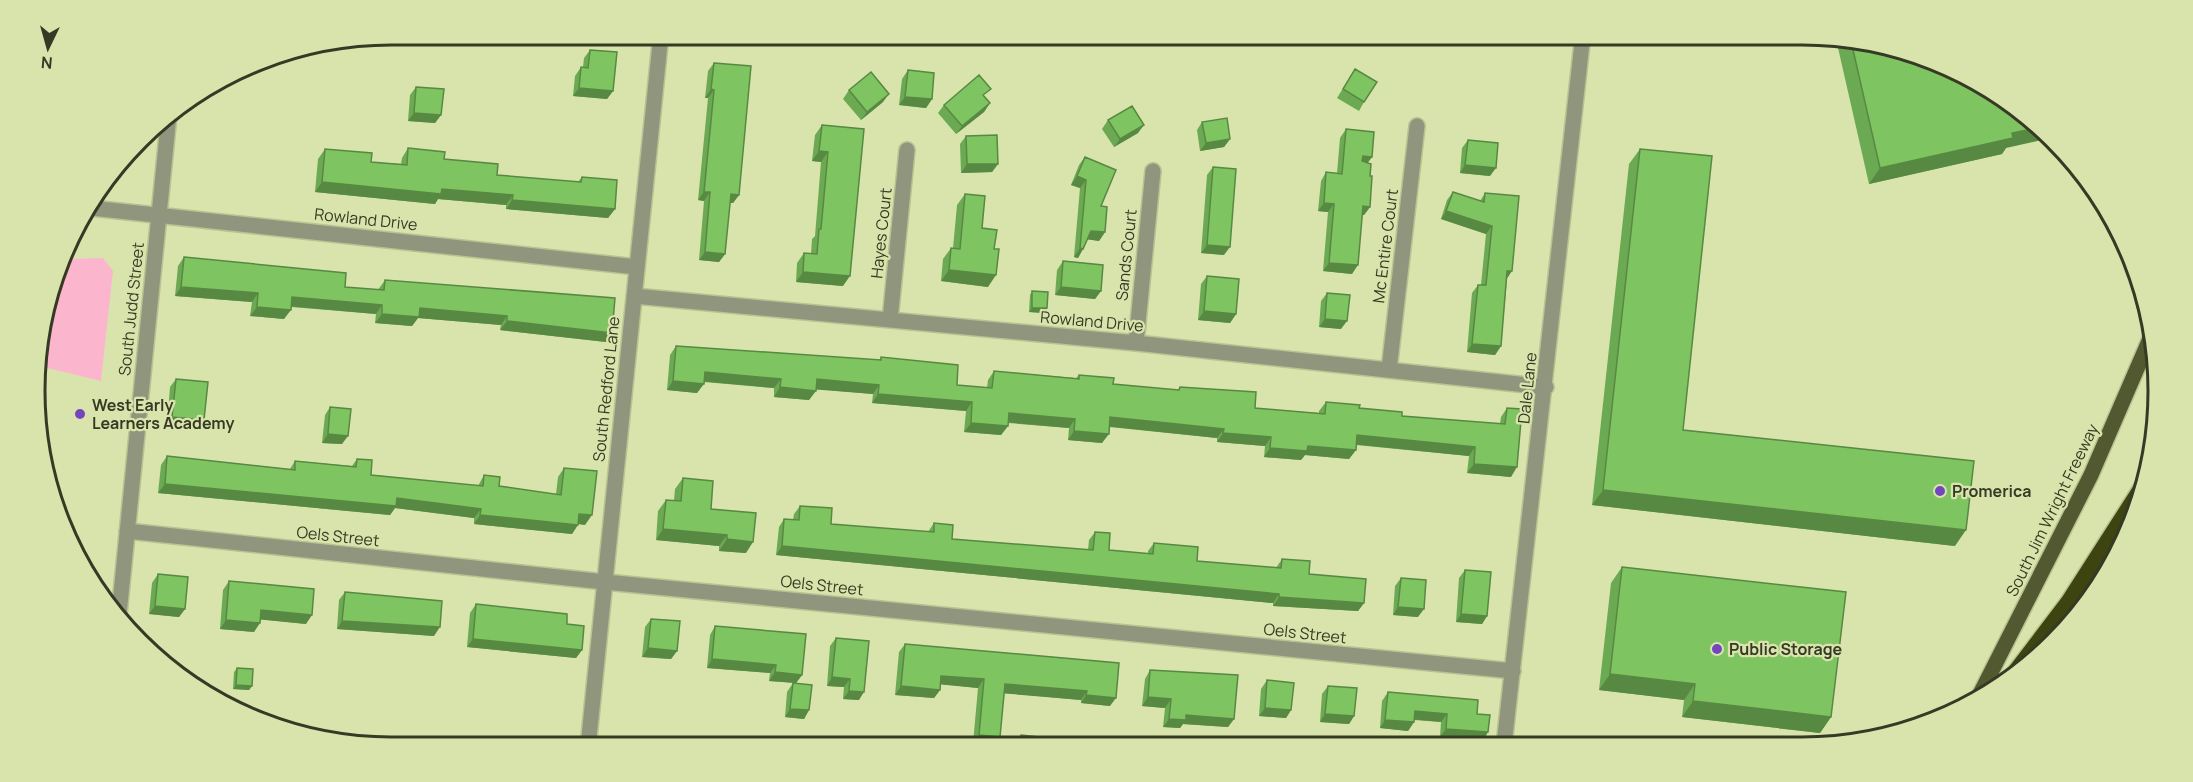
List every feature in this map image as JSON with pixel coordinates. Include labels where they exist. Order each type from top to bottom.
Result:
[{"type":"highway","points":[[2038,644],[2069,603],[2124,517]]},
{"type":"main road","name":"South Jim Wright Freeway","points":[[1985,685],[2091,475],[2145,349]]},
{"type":"street","name":"South Redford Lane","points":[[589,737],[660,45]]},
{"type":"street","name":"Dale Lane","points":[[1505,737],[1546,387],[1582,45]]},
{"type":"street","name":"Mc Entire Court","points":[[1389,370],[1417,126]]},
{"type":"street","name":"South Judd Street","points":[[120,606],[168,127]]},
{"type":"street","name":"Hayes Court","points":[[890,320],[907,150]]},
{"type":"street","name":"Sands Court","points":[[1136,343],[1153,171]]},
{"type":"street","name":"Rowland Drive","points":[[97,209],[637,267]]},
{"type":"street","name":"Rowland Drive","points":[[634,296],[1136,343],[1546,387]]},
{"type":"street","name":"Oels Street","points":[[127,531],[605,582],[1513,671]]},
{"type":"shaded area","points":[[103,258],[113,271],[101,381],[46,368],[57,301],[71,259]]},
{"type":"building","points":[[1853,49],[1892,57],[1934,71],[1975,91],[2013,116],[2028,130],[2012,133],[2013,138],[1880,168]]},
{"type":"building","points":[[590,50],[617,52],[613,91],[579,88],[581,67],[588,68]]},
{"type":"building","points":[[714,63],[751,66],[739,195],[731,194],[725,254],[705,252],[710,192],[704,192],[714,90],[711,89]]},
{"type":"building","points":[[1355,69],[1377,82],[1364,102],[1343,89]]},
{"type":"building","points":[[908,70],[934,73],[932,99],[905,97]]},
{"type":"building","points":[[871,72],[889,94],[867,112],[849,90]]},
{"type":"building","points":[[979,75],[991,89],[983,95],[990,103],[962,126],[944,105]]},
{"type":"building","points":[[416,87],[444,89],[441,115],[414,113]]},
{"type":"building","points":[[1132,106],[1144,125],[1120,139],[1108,120]]},
{"type":"building","points":[[1227,118],[1230,139],[1206,143],[1202,122]]},
{"type":"building","points":[[822,125],[864,129],[850,276],[803,272],[804,253],[817,254],[819,229],[821,229],[828,152],[819,151]]},
{"type":"building","points":[[1346,129],[1374,132],[1372,157],[1363,156],[1362,161],[1371,164],[1370,176],[1372,176],[1370,207],[1363,206],[1358,265],[1329,263],[1334,204],[1324,203],[1326,172],[1342,174]]},
{"type":"building","points":[[997,135],[998,164],[967,164],[966,136]]},
{"type":"building","points":[[1468,140],[1498,143],[1496,168],[1465,165]]},
{"type":"building","points":[[408,148],[445,152],[444,159],[498,164],[497,175],[581,182],[582,177],[617,180],[615,209],[512,200],[513,195],[442,189],[441,194],[322,182],[325,149],[372,153],[371,162],[407,165]]},
{"type":"building","points":[[1640,149],[1712,156],[1683,430],[1974,461],[1966,530],[1603,490]]},
{"type":"building","points":[[1085,157],[1116,170],[1101,206],[1107,207],[1105,232],[1091,231],[1083,249],[1080,248],[1086,180],[1077,176]]},
{"type":"building","points":[[1213,167],[1236,169],[1230,247],[1207,245]]},
{"type":"building","points":[[1453,192],[1484,202],[1485,193],[1519,196],[1512,271],[1507,271],[1501,346],[1472,344],[1478,285],[1486,285],[1492,226],[1446,211]]},
{"type":"building","points":[[965,194],[985,196],[982,228],[997,230],[994,249],[999,249],[996,275],[949,270],[951,248],[960,249]]},
{"type":"building","points":[[184,257],[346,273],[345,287],[384,290],[385,280],[615,298],[612,333],[507,321],[507,316],[420,308],[419,317],[382,314],[382,305],[292,297],[291,310],[257,307],[258,293],[181,287]]},
{"type":"building","points":[[1063,261],[1103,265],[1101,291],[1061,287]]},
{"type":"building","points":[[1207,276],[1239,279],[1236,314],[1204,311]]},
{"type":"building","points":[[1032,291],[1048,292],[1047,308],[1032,308]]},
{"type":"building","points":[[1327,293],[1350,295],[1347,321],[1325,319]]},
{"type":"building","points":[[676,346],[881,360],[881,357],[958,365],[957,385],[992,388],[994,371],[1079,379],[1079,375],[1114,378],[1113,384],[1179,390],[1180,387],[1256,392],[1255,408],[1325,414],[1326,402],[1402,412],[1402,416],[1505,424],[1507,408],[1522,409],[1517,467],[1474,464],[1475,447],[1357,435],[1356,450],[1308,446],[1307,451],[1270,448],[1271,437],[1223,433],[1224,429],[1110,417],[1109,434],[1074,431],[1075,419],[1009,413],[1008,426],[971,423],[972,402],[878,394],[879,385],[817,379],[816,391],[780,387],[781,379],[705,372],[704,384],[673,381]]},
{"type":"building","points":[[176,379],[208,382],[204,420],[172,417]]},
{"type":"building","points":[[330,407],[351,409],[348,436],[328,434]]},
{"type":"building","points":[[167,456],[295,470],[295,461],[356,467],[357,459],[372,460],[371,475],[483,486],[484,475],[500,477],[499,486],[561,495],[564,468],[597,471],[592,515],[579,514],[578,525],[480,515],[481,509],[397,498],[396,506],[165,484]]},
{"type":"building","points":[[683,478],[713,481],[711,509],[756,513],[753,542],[727,539],[727,535],[663,529],[666,500],[681,501]]},
{"type":"building","points":[[800,506],[832,508],[831,524],[934,532],[934,523],[953,525],[952,539],[1093,550],[1095,532],[1110,533],[1109,550],[1153,554],[1154,543],[1198,547],[1197,561],[1281,568],[1282,559],[1310,561],[1309,574],[1366,579],[1364,603],[1279,597],[1279,594],[782,546],[784,519],[799,520]]},
{"type":"building","name":"Public Storage","points":[[1622,567],[1846,592],[1831,717],[1693,701],[1695,684],[1610,674]]},
{"type":"building","points":[[1465,570],[1491,572],[1487,616],[1461,614]]},
{"type":"building","points":[[158,574],[188,577],[185,609],[155,606]]},
{"type":"building","points":[[1401,578],[1426,580],[1424,609],[1398,607]]},
{"type":"building","points":[[229,581],[314,589],[312,615],[261,610],[260,623],[226,620]]},
{"type":"building","points":[[345,592],[442,601],[440,627],[342,621]]},
{"type":"building","points":[[476,604],[567,614],[567,624],[584,626],[582,650],[473,639]]},
{"type":"building","points":[[651,619],[680,621],[677,651],[648,648]]},
{"type":"building","points":[[715,626],[806,634],[802,675],[775,672],[776,665],[712,659]]},
{"type":"building","points":[[836,638],[869,641],[864,692],[849,691],[850,679],[832,677]]},
{"type":"building","points":[[905,644],[1119,663],[1116,698],[1086,695],[1087,691],[1005,684],[1000,737],[979,735],[984,679],[941,676],[940,690],[901,686]]},
{"type":"building","points":[[237,668],[253,669],[252,686],[236,685]]},
{"type":"building","points":[[1150,670],[1238,675],[1234,719],[1186,715],[1186,720],[1169,719],[1171,699],[1148,697]]},
{"type":"building","points":[[1267,680],[1294,683],[1291,710],[1265,708]]},
{"type":"building","points":[[793,683],[812,685],[809,710],[790,709]]},
{"type":"building","points":[[1328,686],[1357,688],[1354,716],[1325,714]]},
{"type":"building","points":[[1388,692],[1478,700],[1477,714],[1490,715],[1488,732],[1446,729],[1447,714],[1415,711],[1414,722],[1385,720]]},
{"type":"place","name":"West Early Learners Academy","points":[[80,414]]},
{"type":"place","name":"Promerica","points":[[1940,491]]},
{"type":"place","name":"Public Storage","points":[[1717,649]]}]
